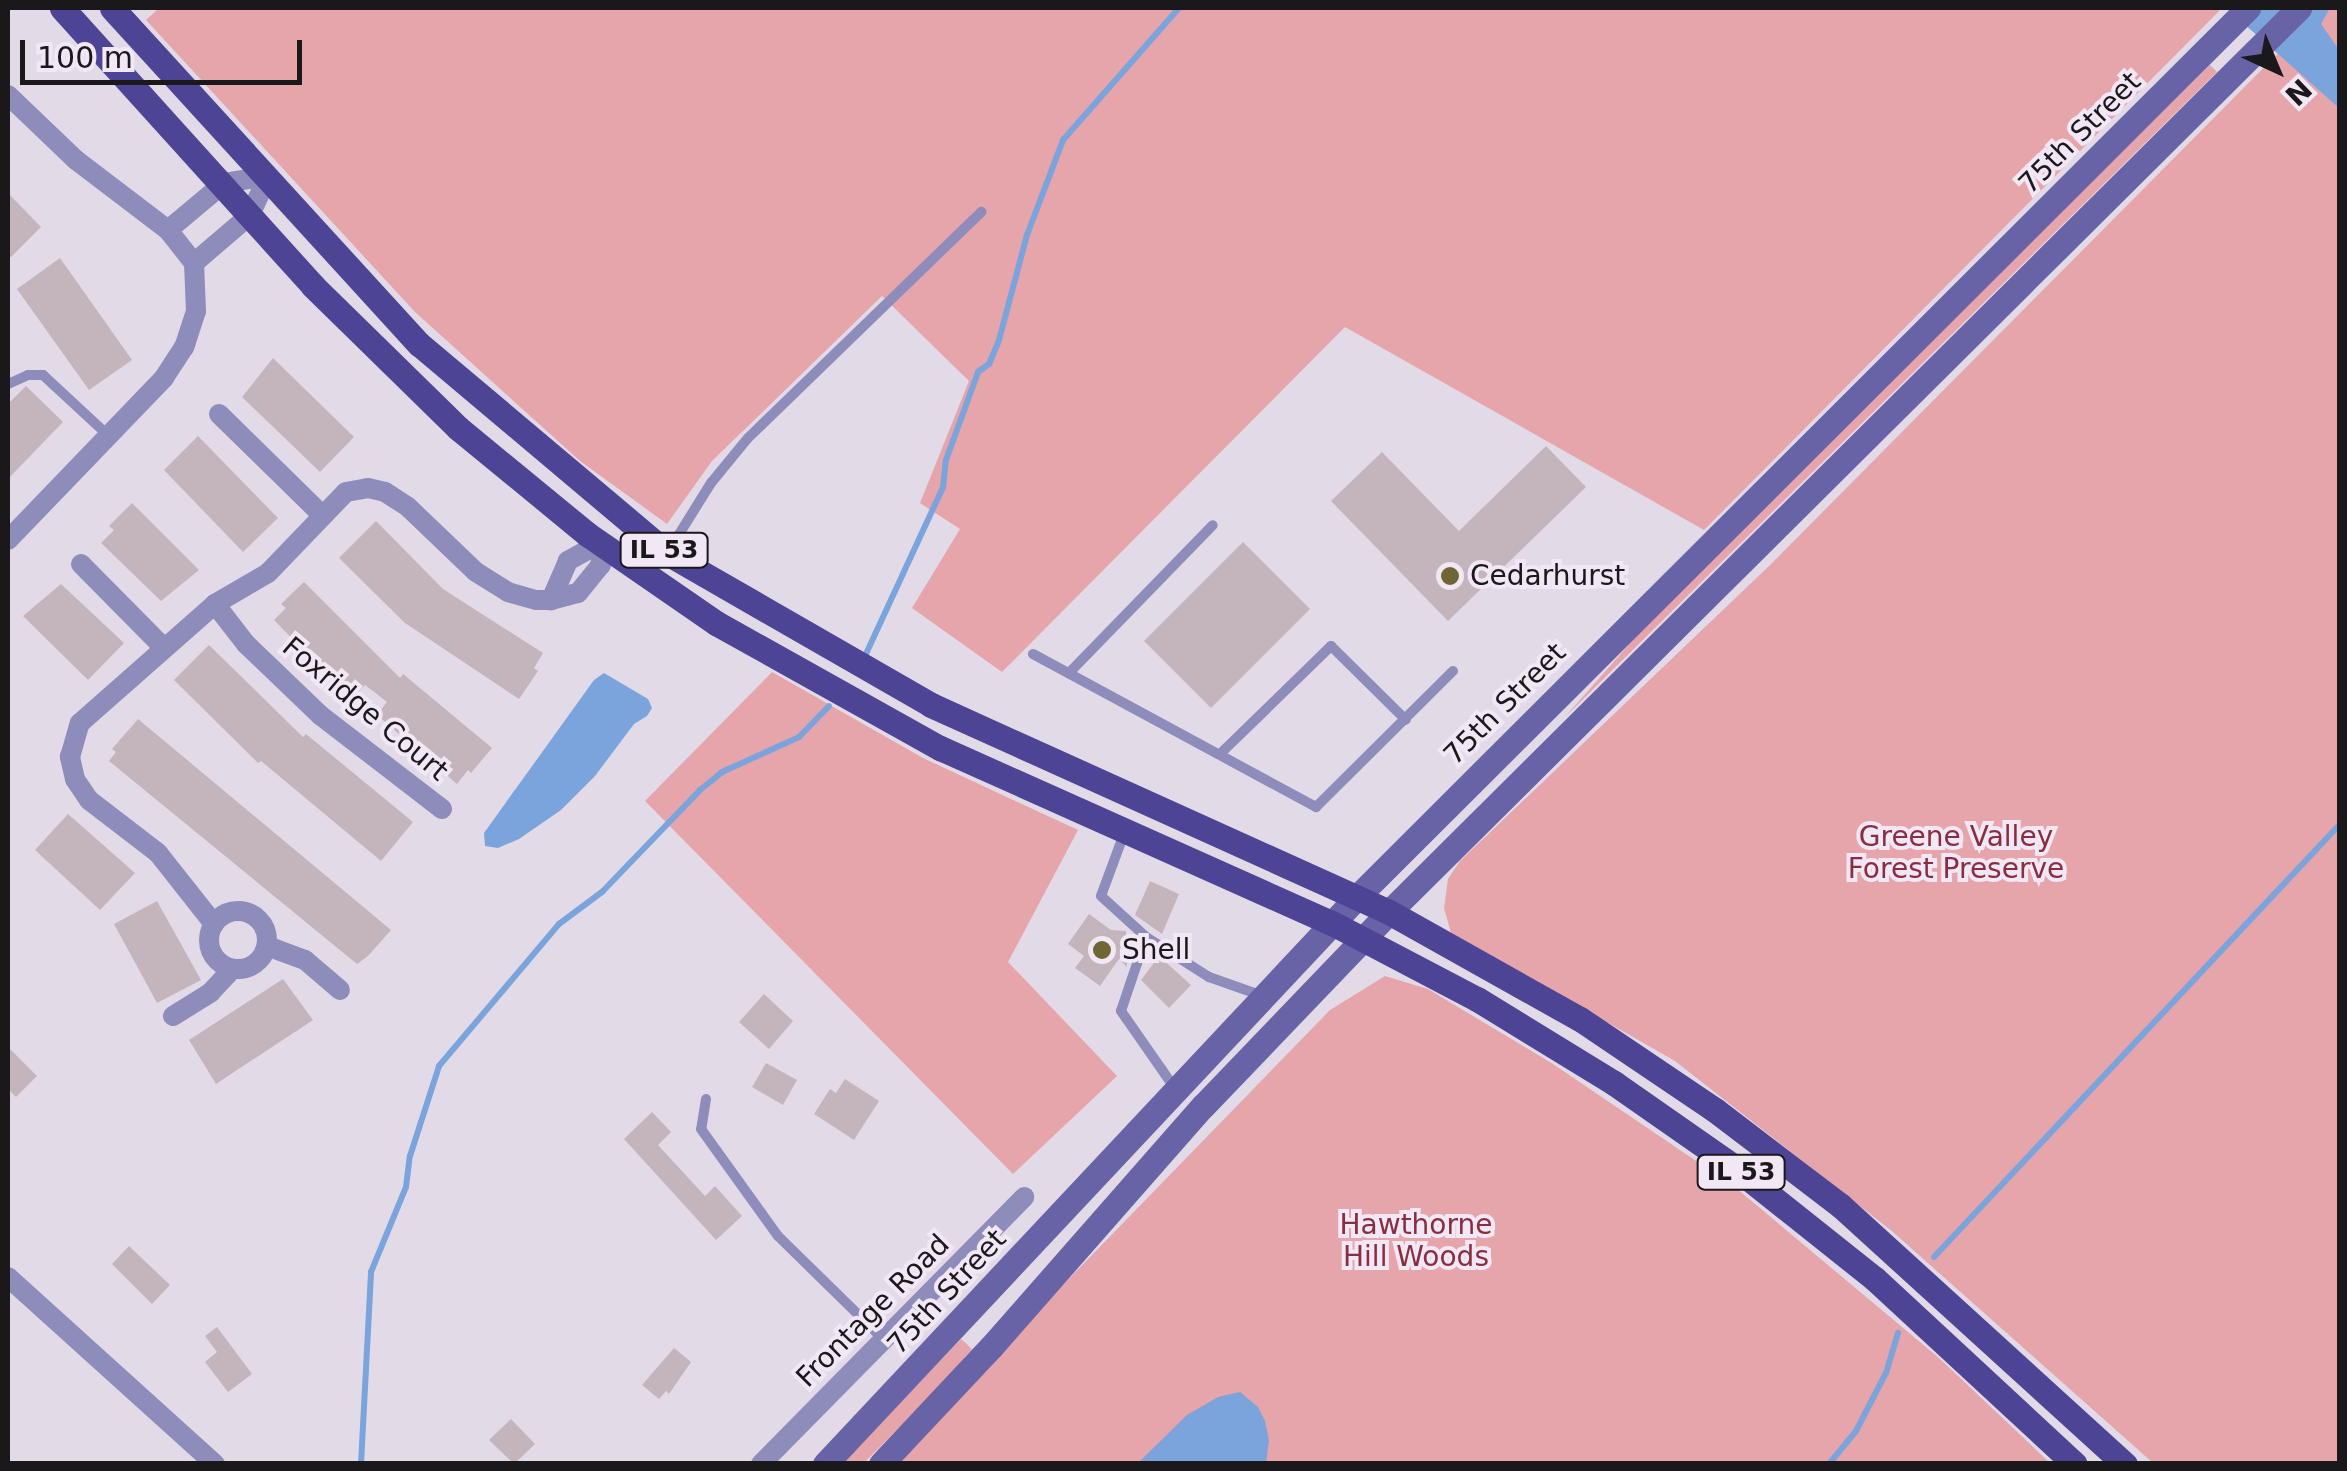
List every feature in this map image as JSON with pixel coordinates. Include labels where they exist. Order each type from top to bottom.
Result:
[{"type":"main road","name":"IL 53","points":[[62,8],[313,286],[458,428],[600,543],[716,622],[940,748],[1332,923],[1527,1029],[1734,1166],[1875,1278],[2075,1464]]},
{"type":"main road","name":"IL 53","points":[[112,8],[419,344],[667,553],[931,705],[1389,912],[1580,1019],[1776,1155],[1910,1264],[2125,1464]]},
{"type":"main road","name":"75th Street","points":[[825,1464],[962,1322],[1174,1087],[1357,897],[2248,8]]},
{"type":"main road","points":[[880,1464],[991,1348],[1203,1106],[1389,912],[2298,8]]},
{"type":"street","points":[[8,95],[76,160],[168,230],[194,263],[196,311],[184,347],[164,378],[8,540]]},
{"type":"street","points":[[168,230],[224,183],[268,176]]},
{"type":"street","points":[[194,263],[250,214],[268,176]]},
{"type":"street","points":[[219,414],[321,514]]},
{"type":"street","points":[[232,968],[211,951],[214,924],[158,852],[89,800],[76,779],[70,757],[80,723],[215,604],[268,573],[346,492],[368,488],[385,492],[408,507],[476,572],[508,592],[551,600],[568,561],[600,543]]},
{"type":"street","points":[[81,564],[164,646]]},
{"type":"street","name":"Foxridge Court","points":[[215,604],[246,644],[320,715],[442,810]]},
{"type":"street","points":[[173,1016],[210,993],[232,968],[258,962],[266,946],[264,926],[250,913],[230,912],[214,924]]},
{"type":"street","points":[[266,946],[305,960],[340,990]]},
{"type":"street","name":"Frontage Road","points":[[761,1464],[1024,1197]]},
{"type":"street","points":[[8,1276],[215,1464]]},
{"type":"lane","points":[[667,553],[710,484],[748,438],[981,212]]},
{"type":"lane","points":[[8,384],[43,375],[110,436]]},
{"type":"lane","points":[[600,543],[621,515]]},
{"type":"lane","points":[[1069,674],[1213,525]]},
{"type":"lane","points":[[1220,754],[1331,646],[1406,720]]},
{"type":"lane","points":[[1033,654],[1316,807],[1454,671]]},
{"type":"lane","points":[[1126,830],[1101,896],[1146,937],[1209,976],[1261,996]]},
{"type":"lane","points":[[1146,937],[1121,1011],[1174,1087]]},
{"type":"lane","points":[[706,1099],[702,1129],[778,1236],[884,1338]]},
{"type":"green space","points":[[159,8],[2222,8],[1704,530],[1345,327],[1002,672],[912,608],[960,529],[920,503],[969,381],[882,296],[712,461],[667,524],[580,461],[415,312],[146,20]]},
{"type":"green space","name":"Greene Valley Forest Preserve","points":[[2323,8],[2339,8],[2339,1463],[2153,1463],[1893,1232],[1675,1061],[1451,933],[1444,908],[1448,879],[1460,861],[1769,566]]},
{"type":"green space","points":[[2210,65],[2217,72],[1565,717],[1677,590]]},
{"type":"green space","points":[[772,672],[923,758],[1078,830],[1008,962],[1117,1076],[1013,1174],[645,801]]},
{"type":"green space","name":"Hawthorne Hill Woods","points":[[1385,976],[1428,989],[1553,1064],[1736,1188],[1939,1358],[2050,1463],[889,1464],[1330,1010]]},
{"type":"green space","points":[[961,1339],[972,1349],[943,1383],[864,1463],[841,1464]]},
{"type":"water","points":[[2226,8],[2330,8],[2321,24],[2339,50],[2339,108]]},
{"type":"water","points":[[604,673],[648,699],[652,708],[647,716],[634,724],[595,776],[561,810],[519,839],[498,848],[485,846],[484,833],[594,680]]},
{"type":"water","points":[[1240,1392],[1258,1407],[1265,1421],[1269,1440],[1266,1463],[1138,1463],[1187,1415],[1218,1397]]},
{"type":"building","points":[[8,193],[41,227],[8,260]]},
{"type":"building","points":[[60,258],[132,360],[89,390],[17,289]]},
{"type":"building","points":[[273,358],[354,437],[320,472],[242,397]]},
{"type":"building","points":[[26,386],[63,422],[8,479],[8,404]]},
{"type":"building","points":[[198,436],[278,518],[243,552],[164,470]]},
{"type":"building","name":"Cedarhurst","points":[[1546,446],[1586,487],[1448,621],[1331,501],[1382,452],[1459,531]]},
{"type":"building","points":[[132,503],[199,570],[161,601],[101,543],[114,530],[109,526]]},
{"type":"building","points":[[376,521],[443,589],[543,653],[534,668],[538,671],[519,699],[405,623],[339,558]]},
{"type":"building","points":[[1243,542],[1310,609],[1211,708],[1144,641]]},
{"type":"building","points":[[304,582],[400,678],[403,674],[492,748],[471,773],[468,770],[457,784],[377,715],[387,702],[365,685],[351,699],[274,620],[286,608],[281,604]]},
{"type":"building","points":[[61,584],[124,643],[88,680],[23,616]]},
{"type":"building","points":[[209,645],[303,737],[306,734],[413,822],[381,861],[261,761],[258,763],[174,680]]},
{"type":"building","points":[[138,719],[391,930],[368,956],[357,964],[109,761],[116,752],[112,749]]},
{"type":"building","points":[[68,814],[135,873],[100,910],[35,850]]},
{"type":"building","name":"Shell","points":[[1150,881],[1179,894],[1162,934],[1135,915]]},
{"type":"building","points":[[157,901],[201,980],[157,1003],[114,924]]},
{"type":"building","name":"Shell","points":[[1089,914],[1111,930],[1126,931],[1127,967],[1119,959],[1100,986],[1075,968],[1084,956],[1068,944]]},
{"type":"building","name":"Shell","points":[[1159,956],[1191,985],[1169,1008],[1141,980]]},
{"type":"building","points":[[283,979],[313,1020],[216,1084],[189,1040]]},
{"type":"building","points":[[764,994],[793,1021],[769,1049],[739,1022]]},
{"type":"building","points":[[8,1047],[37,1076],[16,1097],[8,1089]]},
{"type":"building","points":[[766,1063],[797,1080],[783,1105],[752,1087]]},
{"type":"building","points":[[845,1079],[879,1101],[854,1140],[814,1114],[830,1089],[836,1093]]},
{"type":"building","points":[[652,1112],[671,1132],[658,1145],[705,1196],[715,1186],[742,1216],[716,1240],[624,1139]]},
{"type":"building","points":[[129,1246],[170,1285],[152,1304],[112,1264]]},
{"type":"building","points":[[217,1327],[252,1374],[228,1392],[205,1362],[217,1352],[205,1336]]},
{"type":"building","points":[[674,1348],[691,1362],[669,1394],[666,1391],[659,1399],[642,1385]]},
{"type":"building","points":[[511,1419],[535,1444],[514,1464],[489,1440]]},
{"type":"waterway","points":[[865,656],[943,487],[946,460],[978,372],[989,364],[999,340],[1027,235],[1063,140],[1179,8]]},
{"type":"waterway","points":[[361,1464],[371,1272],[406,1187],[410,1156],[439,1066],[559,924],[602,892],[700,790],[722,772],[799,737],[829,706]]},
{"type":"waterway","points":[[1934,1257],[2340,824]]},
{"type":"waterway","points":[[1829,1464],[1856,1431],[1886,1373],[1898,1333]]},
{"type":"place","name":"Cedarhurst","points":[[1450,576]]},
{"type":"place","name":"Shell","points":[[1102,950]]}]
